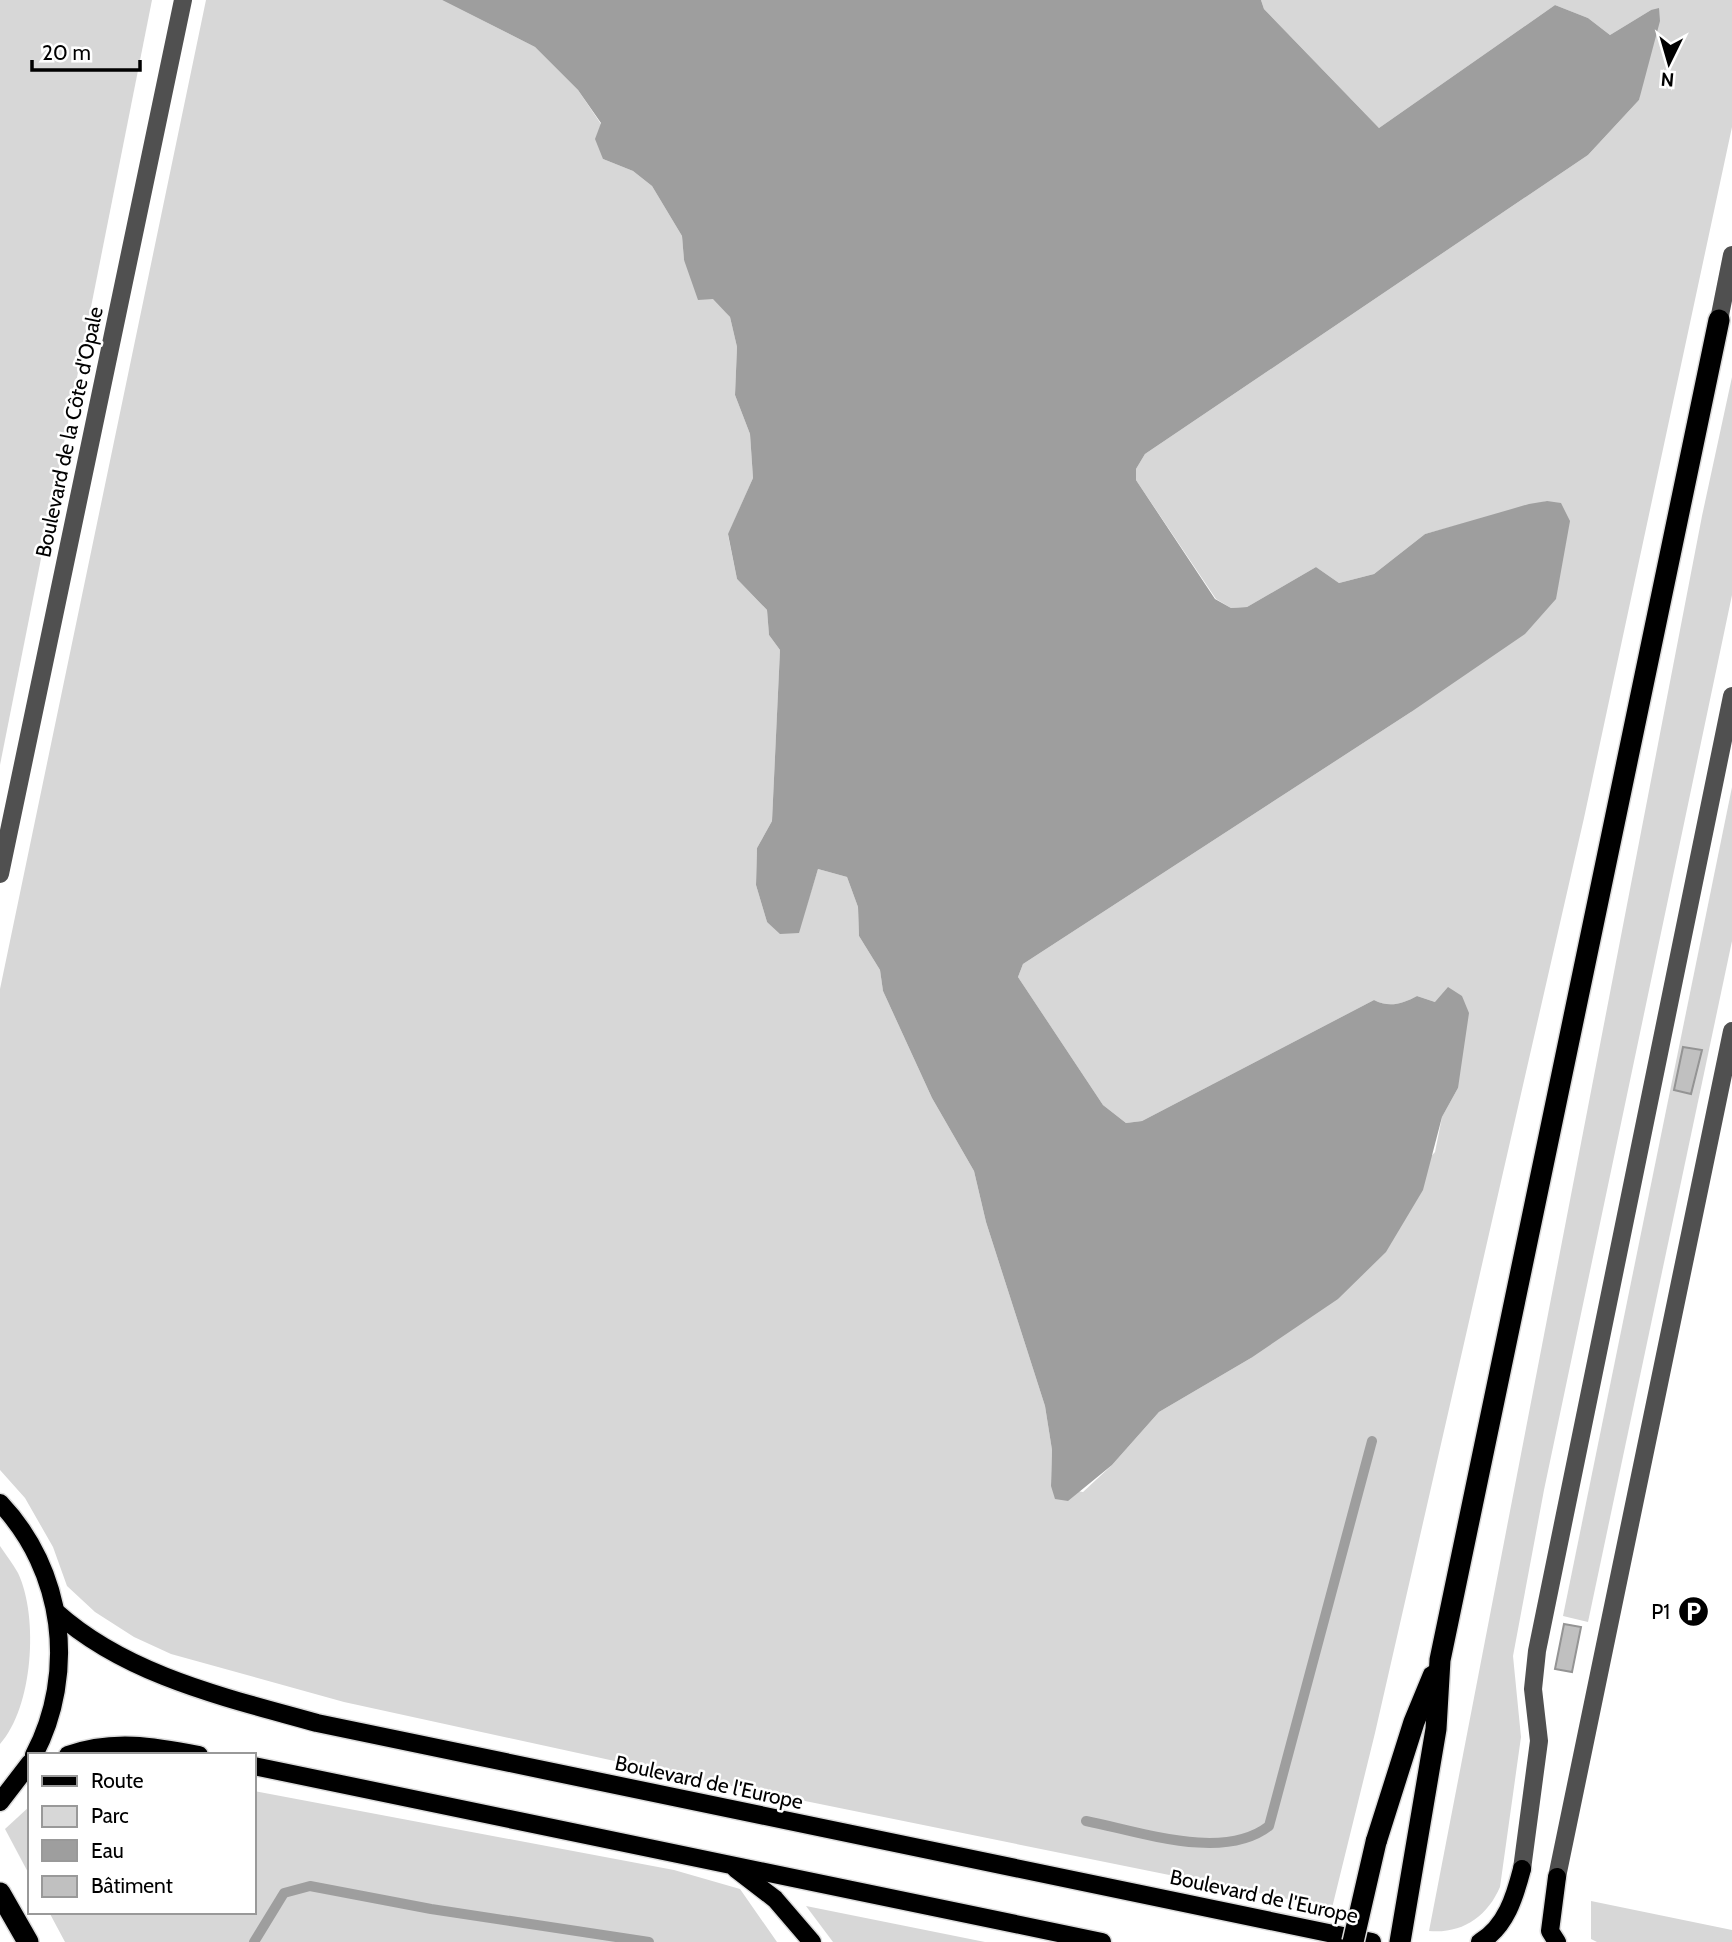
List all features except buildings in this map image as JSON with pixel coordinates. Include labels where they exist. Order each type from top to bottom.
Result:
[{"type":"highway","points":[[1400,1942],[1418,1851],[1436,1729],[1440,1660],[1718,320]]},
{"type":"highway","points":[[1353,1942],[1376,1842],[1414,1722],[1440,1660]]},
{"type":"highway","points":[[0,1893],[28,1942]]},
{"type":"main road","points":[[0,1503],[35,1552],[56,1612],[60,1654],[58,1683],[52,1711],[35,1753]]},
{"type":"main road","name":"Boulevard de l'Europe","points":[[56,1612],[102,1645],[168,1676],[222,1696],[317,1723],[1372,1942]]},
{"type":"main road","points":[[73,1753],[118,1744],[184,1753]]},
{"type":"main road","points":[[256,1766],[1102,1942]]},
{"type":"main road","points":[[0,1802],[23,1774]]},
{"type":"main road","points":[[731,1865],[775,1899],[812,1942]]},
{"type":"main road","points":[[1480,1942],[1488,1937],[1507,1913],[1522,1868]]},
{"type":"main road","points":[[1557,1877],[1550,1931],[1557,1942]]},
{"type":"lane","name":"Boulevard de la Côte d'Opale","points":[[0,874],[183,0]]},
{"type":"lane","points":[[1718,320],[1732,255]]},
{"type":"lane","points":[[1522,1868],[1539,1741],[1533,1689],[1537,1651],[1732,696]]},
{"type":"lane","points":[[1557,1877],[1732,1031]]},
{"type":"green space","points":[[0,0],[152,0],[0,765]]},
{"type":"green space","points":[[206,0],[442,0],[535,47],[578,90],[601,124],[603,159],[633,171],[652,186],[682,236],[684,260],[730,317],[737,347],[735,395],[750,434],[753,478],[728,535],[737,579],[767,610],[769,635],[780,650],[772,821],[757,848],[756,885],[767,922],[798,933],[818,869],[847,877],[858,907],[859,936],[880,970],[883,991],[932,1098],[974,1171],[986,1222],[1045,1406],[1052,1450],[1051,1486],[1083,1492],[1112,1465],[1159,1412],[1251,1358],[1435,1152],[1442,1117],[1458,1088],[1435,1002],[1417,996],[1395,1004],[1374,1000],[1142,1121],[1126,1123],[1103,1105],[1018,977],[1023,964],[1411,712],[1547,501],[1425,534],[1374,574],[1339,583],[1316,567],[1247,607],[1231,608],[1216,599],[1136,480],[1136,469],[1145,454],[1588,155],[1639,100],[1651,10],[1610,35],[1588,18],[1555,5],[1379,128],[1264,9],[1261,0],[1732,0],[1732,127],[1584,818],[1375,1733],[1332,1908],[711,1782],[344,1702],[171,1654],[134,1637],[95,1612],[67,1586],[53,1547],[25,1498],[0,1470],[0,989]]},
{"type":"green space","points":[[1732,377],[1732,595],[1544,1490],[1513,1656],[1521,1737],[1500,1887],[1488,1907],[1472,1921],[1452,1930],[1429,1931],[1702,516]]},
{"type":"green space","points":[[1732,787],[1732,941],[1588,1622],[1563,1616]]},
{"type":"green space","points":[[0,1546],[18,1573],[25,1592],[30,1637],[26,1686],[20,1708],[0,1744]]},
{"type":"green space","points":[[256,1791],[674,1870],[740,1889],[777,1942],[65,1942],[50,1914],[256,1914]]},
{"type":"green space","points":[[28,1808],[28,1872],[5,1829]]},
{"type":"green space","points":[[1591,1901],[1732,1930],[1732,1942],[1597,1942],[1591,1939]]},
{"type":"green space","points":[[806,1906],[985,1942],[833,1942]]},
{"type":"water","points":[[442,0],[1261,0],[1264,9],[1379,128],[1555,5],[1588,18],[1610,35],[1651,10],[1659,8],[1660,21],[1639,100],[1588,155],[1145,454],[1136,469],[1136,480],[1215,599],[1231,608],[1247,607],[1316,567],[1339,583],[1374,574],[1425,534],[1529,504],[1547,501],[1561,503],[1570,521],[1556,599],[1525,634],[1411,712],[1023,964],[1018,977],[1103,1105],[1126,1123],[1142,1121],[1374,1000],[1395,1004],[1417,996],[1435,1002],[1448,987],[1462,996],[1469,1013],[1458,1088],[1442,1117],[1423,1190],[1386,1252],[1338,1299],[1251,1358],[1159,1412],[1112,1465],[1068,1501],[1055,1499],[1051,1486],[1052,1450],[1045,1406],[986,1222],[974,1171],[932,1098],[883,991],[880,970],[859,936],[858,907],[847,877],[818,869],[799,933],[780,934],[767,922],[756,885],[757,848],[772,821],[780,650],[769,635],[767,610],[737,579],[728,534],[753,478],[750,434],[735,395],[737,347],[730,317],[713,299],[698,300],[684,260],[682,236],[652,186],[633,171],[603,159],[595,139],[601,123],[578,90],[535,47]]},
{"type":"waterway","points":[[1086,1821],[1180,1841],[1205,1843],[1250,1837],[1269,1826],[1372,1441]]},
{"type":"waterway","points":[[254,1942],[284,1893],[310,1886],[431,1909],[649,1942]]},
{"type":"place","name":"P1","points":[[1693,1611]]}]
